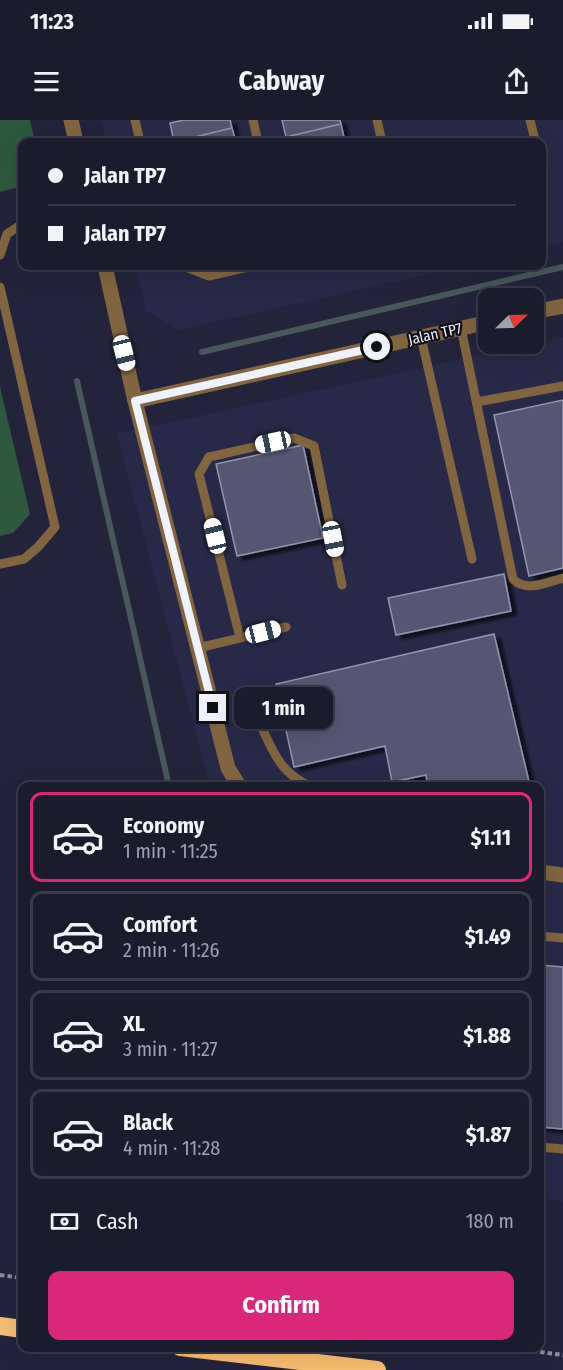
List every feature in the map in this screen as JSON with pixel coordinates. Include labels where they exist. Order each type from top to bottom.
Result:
[{"type":"highway","points":[[0,1326],[18,1328]]},
{"type":"highway","points":[[223,1352],[377,1370]]},
{"type":"street","points":[[71,120],[75,138]]},
{"type":"street","points":[[106,270],[135,401],[228,768],[237,782]]},
{"type":"street","points":[[544,310],[563,306]]},
{"type":"street","name":"Jalan TP7","points":[[135,401],[478,324]]},
{"type":"street","points":[[544,873],[563,875]]},
{"type":"lane","points":[[135,120],[139,138]]},
{"type":"lane","points":[[253,120],[257,138]]},
{"type":"lane","points":[[377,120],[381,138]]},
{"type":"lane","points":[[530,120],[534,138]]},
{"type":"lane","points":[[0,255],[7,234],[18,227]]},
{"type":"lane","points":[[193,270],[208,276],[234,270]]},
{"type":"lane","points":[[0,286],[55,527],[39,547],[24,559],[0,564]]},
{"type":"lane","points":[[461,328],[513,579],[517,584],[528,587],[563,578]]},
{"type":"lane","points":[[421,338],[472,559]]},
{"type":"lane","points":[[477,402],[563,386]]},
{"type":"lane","points":[[240,638],[200,474],[209,456],[294,438],[314,446],[342,585]]},
{"type":"lane","points":[[198,648],[286,627]]},
{"type":"lane","points":[[262,728],[277,760],[301,782]]},
{"type":"lane","points":[[544,936],[563,938]]},
{"type":"lane","points":[[544,1147],[563,1149]]},
{"type":"path","points":[[0,1275],[18,1277]]},
{"type":"path","points":[[540,1352],[563,1355]]},
{"type":"shaded area","points":[[101,120],[563,120],[563,242],[546,246],[546,138],[106,138]]},
{"type":"shaded area","points":[[137,270],[448,270],[179,330],[146,311]]},
{"type":"shaded area","points":[[563,337],[563,1201],[544,1199],[544,782],[209,782],[117,434],[485,354],[544,354],[544,341]]},
{"type":"green space","points":[[0,120],[30,120],[34,138],[18,138],[18,187],[0,192]]},
{"type":"green space","points":[[0,387],[30,514],[13,533],[0,536]]},
{"type":"building","points":[[184,120],[230,120],[232,128],[191,138],[173,138],[170,123]]},
{"type":"building","points":[[282,120],[340,120],[341,124],[286,137]]},
{"type":"building","points":[[341,124],[344,138],[286,138]]},
{"type":"building","points":[[232,128],[235,138],[191,138]]},
{"type":"building","points":[[563,400],[563,568],[529,576],[494,415]]},
{"type":"building","points":[[303,445],[323,538],[237,556],[216,464]]},
{"type":"building","points":[[504,574],[511,611],[396,635],[388,598]]},
{"type":"building","points":[[494,634],[529,782],[427,782],[426,775],[392,782],[385,746],[294,767],[276,684]]},
{"type":"building","points":[[544,965],[563,967],[563,1129],[544,1127]]},
{"type":"waterway","points":[[202,352],[563,267]]},
{"type":"waterway","points":[[77,381],[168,782]]},
{"type":"route","points":[[213,708],[135,401],[377,347]]}]
